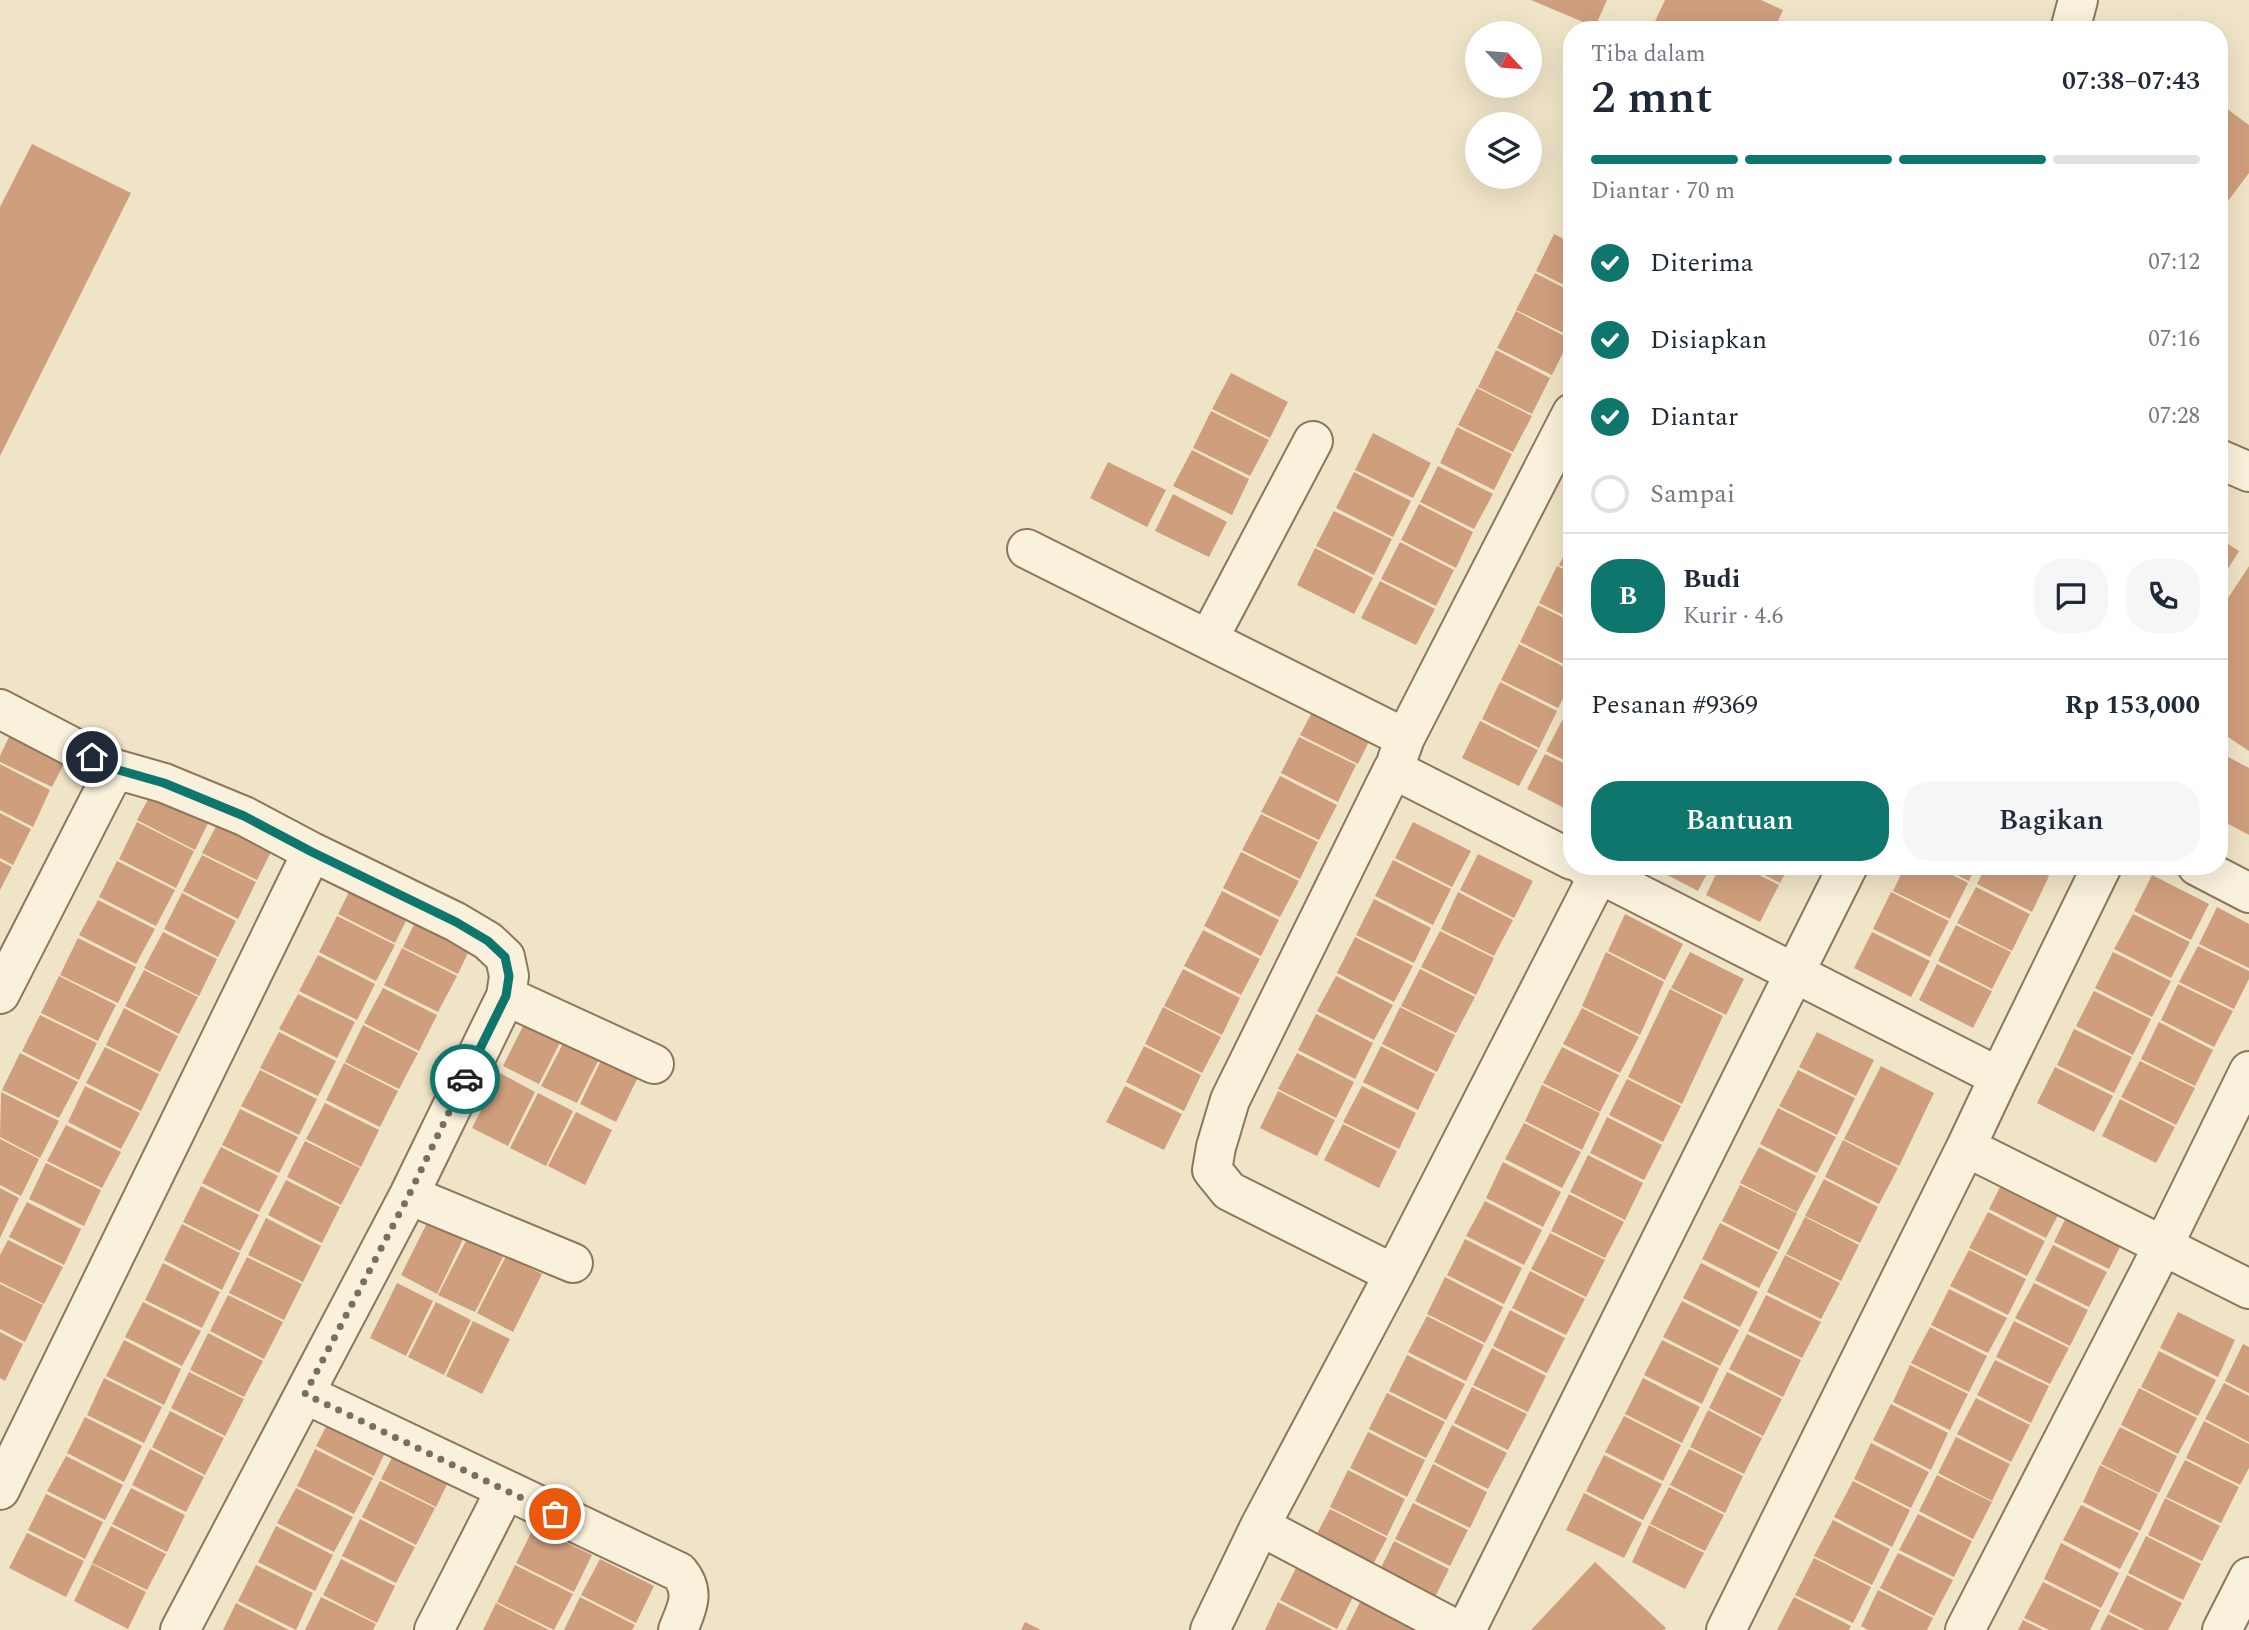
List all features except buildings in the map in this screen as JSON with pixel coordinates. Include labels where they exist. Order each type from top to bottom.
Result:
[{"type":"street","points":[[2072,21],[2078,0]]},
{"type":"street","points":[[1394,1274],[1228,1191],[1212,1170],[1216,1147],[1230,1100],[1399,753],[1563,431]]},
{"type":"street","points":[[1209,638],[1313,441]]},
{"type":"street","points":[[2228,463],[2249,472]]},
{"type":"street","points":[[1027,550],[1209,638],[1563,851]]},
{"type":"street","points":[[0,709],[115,769],[164,783],[233,811],[456,922],[488,941],[505,957],[509,976],[506,996],[409,1195],[180,1630]]},
{"type":"street","points":[[0,994],[115,769]]},
{"type":"street","points":[[0,1490],[312,852]]},
{"type":"street","points":[[1210,1630],[1260,1526],[1394,1274],[1586,875]]},
{"type":"street","points":[[1606,875],[2000,1077]]},
{"type":"street","points":[[1466,1630],[1845,875]]},
{"type":"street","points":[[1727,1630],[2098,875]]},
{"type":"street","points":[[2214,875],[2249,893]]},
{"type":"street","points":[[506,996],[653,1064]]},
{"type":"street","points":[[1965,1630],[2163,1246],[2249,1071]]},
{"type":"street","points":[[1966,1147],[2249,1289]]},
{"type":"street","points":[[409,1195],[573,1263]]},
{"type":"street","points":[[305,1394],[679,1572],[687,1582],[689,1599],[678,1630]]},
{"type":"street","points":[[435,1630],[505,1491]]},
{"type":"street","points":[[1260,1526],[1457,1630]]},
{"type":"street","points":[[2222,1630],[2249,1577]]},
{"type":"way so far","points":[[465,1079],[409,1195],[305,1394],[555,1514]]},
{"type":"route","points":[[92,757],[115,769],[164,783],[244,816],[456,922],[488,941],[505,957],[509,976],[506,996],[465,1079]]}]
